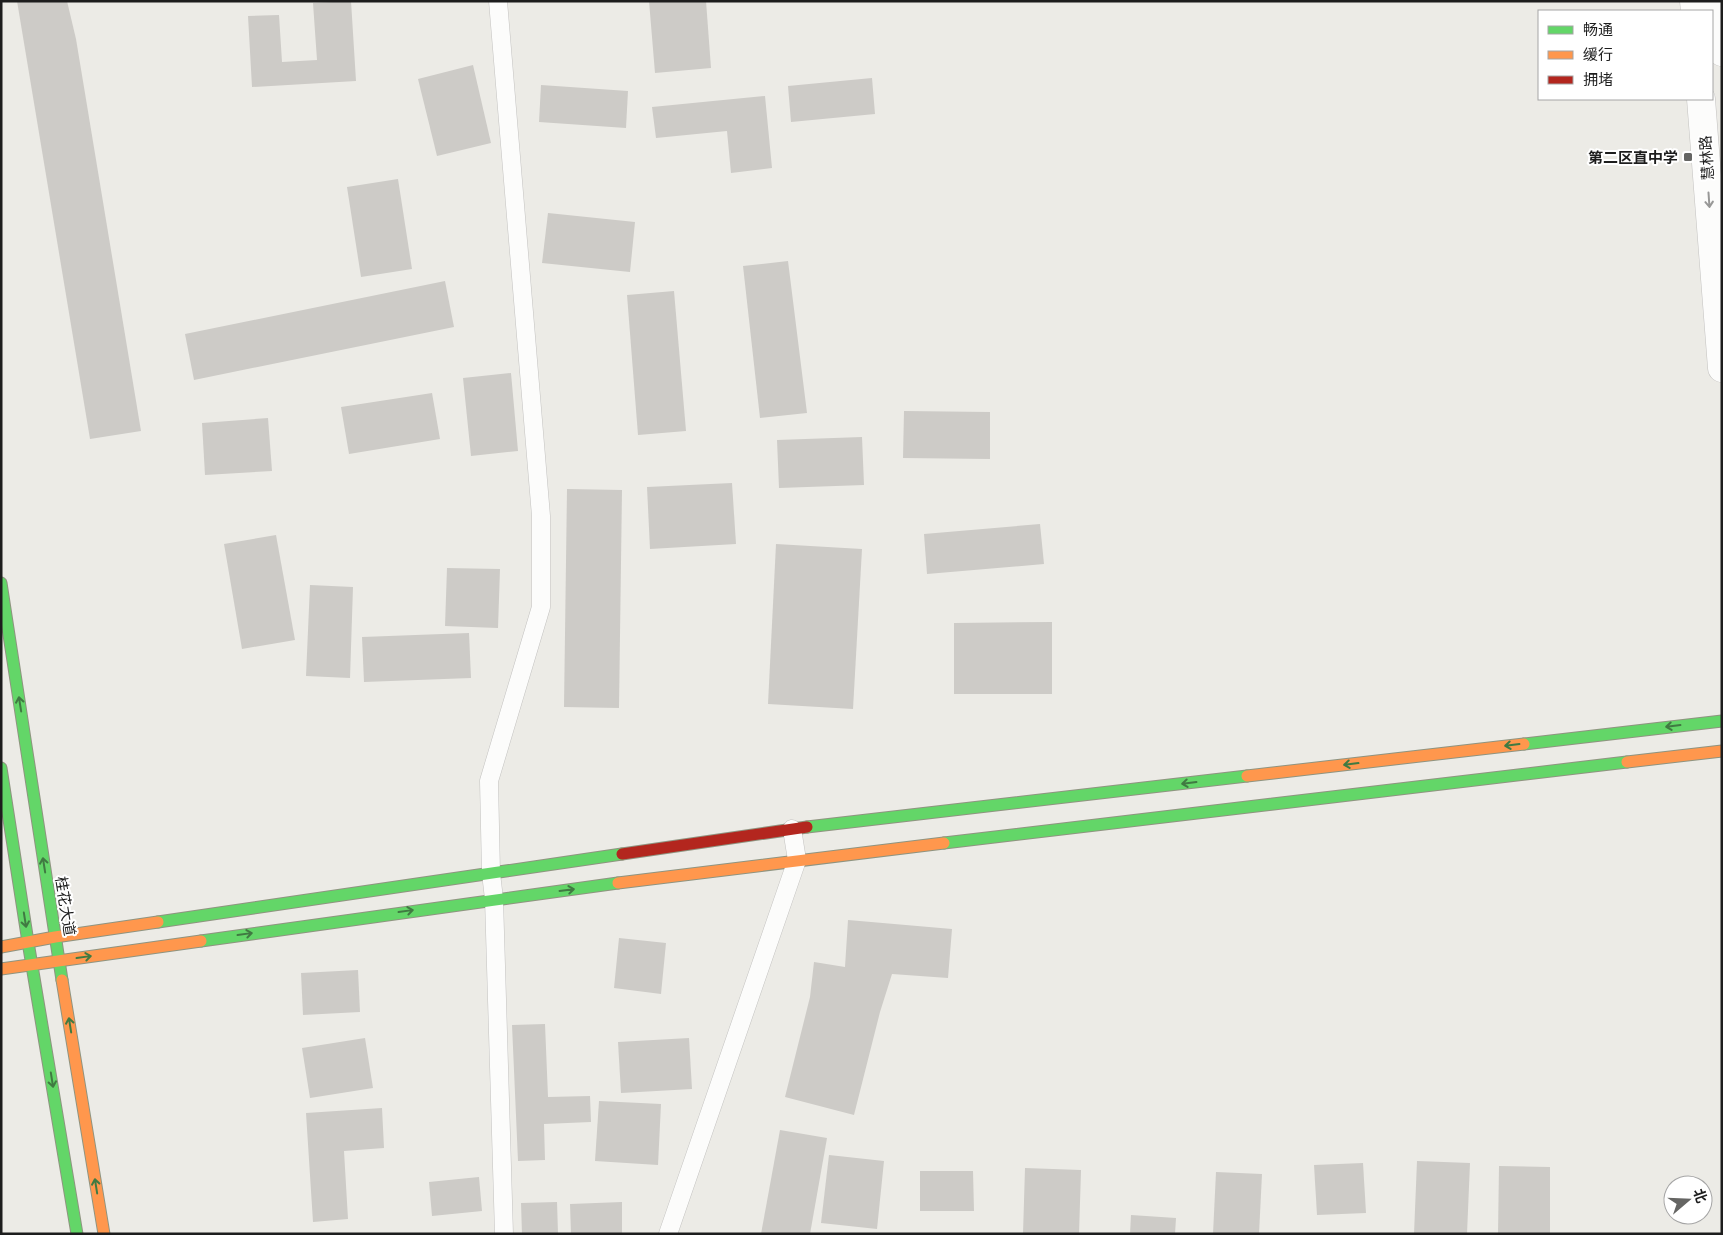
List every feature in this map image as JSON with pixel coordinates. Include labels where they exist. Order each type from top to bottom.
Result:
[{"type":"street","points":[[1718,1],[1722,52]]},
{"type":"street","name":"慧林路","points":[[1701,100],[1722,368]]},
{"type":"street","name":"桂花大道","points":[[1,583],[55,937],[104,1234]]},
{"type":"street","points":[[1,947],[55,937],[792,829],[1722,721]]},
{"type":"street","points":[[1,969],[494,899],[797,860],[1722,751]]},
{"type":"street","points":[[1,768],[77,1234]]},
{"type":"lane","points":[[498,1],[541,516],[541,607],[489,781],[504,1234]]},
{"type":"lane","points":[[668,1234],[797,860],[792,829]]},
{"type":"building","points":[[17,1],[67,1],[76,39],[141,431],[90,439]]},
{"type":"building","points":[[351,1],[356,81],[252,87],[248,16],[279,15],[282,62],[317,60],[313,3]]},
{"type":"building","points":[[649,1],[706,1],[711,68],[655,73]]},
{"type":"building","points":[[473,65],[491,143],[437,156],[418,79]]},
{"type":"building","points":[[872,78],[875,114],[791,122],[788,86]]},
{"type":"building","points":[[541,85],[628,91],[626,128],[539,122]]},
{"type":"building","points":[[765,96],[772,168],[731,173],[727,131],[656,138],[652,107]]},
{"type":"building","points":[[398,179],[412,269],[361,277],[347,187]]},
{"type":"building","points":[[548,213],[635,222],[630,272],[542,263]]},
{"type":"building","points":[[788,261],[807,413],[760,418],[743,266]]},
{"type":"building","points":[[445,281],[454,327],[194,380],[185,334]]},
{"type":"building","points":[[674,291],[686,431],[638,435],[627,295]]},
{"type":"building","points":[[511,373],[518,451],[471,456],[463,378]]},
{"type":"building","points":[[432,393],[440,439],[349,454],[341,407]]},
{"type":"building","points":[[904,411],[990,412],[990,459],[903,458]]},
{"type":"building","points":[[268,418],[272,471],[205,475],[202,423]]},
{"type":"building","points":[[862,437],[864,485],[779,488],[777,440]]},
{"type":"building","points":[[732,483],[736,544],[650,549],[647,487]]},
{"type":"building","points":[[567,489],[622,490],[619,708],[564,707]]},
{"type":"building","points":[[1040,524],[1044,564],[927,574],[924,534]]},
{"type":"building","points":[[276,535],[295,640],[242,649],[224,544]]},
{"type":"building","points":[[776,544],[862,549],[853,709],[768,704]]},
{"type":"building","points":[[447,568],[500,569],[498,628],[445,626]]},
{"type":"building","points":[[310,585],[353,587],[350,678],[306,676]]},
{"type":"building","points":[[1052,622],[1052,694],[954,694],[954,623]]},
{"type":"building","points":[[469,633],[471,678],[364,682],[362,637]]},
{"type":"building","points":[[848,920],[952,929],[948,978],[892,974],[880,1012],[854,1115],[785,1097],[810,997],[814,962],[845,967]]},
{"type":"building","points":[[619,938],[666,943],[661,994],[614,988]]},
{"type":"building","points":[[358,970],[360,1012],[303,1015],[301,973]]},
{"type":"building","points":[[545,1024],[548,1097],[590,1096],[591,1122],[544,1124],[545,1160],[518,1161],[512,1025]]},
{"type":"building","points":[[365,1038],[373,1088],[310,1098],[302,1048]]},
{"type":"building","points":[[689,1038],[692,1089],[621,1093],[618,1042]]},
{"type":"building","points":[[599,1101],[661,1104],[658,1165],[595,1161]]},
{"type":"building","points":[[382,1108],[384,1148],[344,1151],[348,1219],[313,1222],[306,1113]]},
{"type":"building","points":[[780,1130],[827,1138],[810,1234],[761,1234]]},
{"type":"building","points":[[829,1155],[884,1161],[877,1229],[821,1223]]},
{"type":"building","points":[[1417,1161],[1470,1163],[1467,1234],[1414,1234]]},
{"type":"building","points":[[1363,1163],[1366,1213],[1317,1215],[1314,1165]]},
{"type":"building","points":[[1499,1166],[1550,1167],[1550,1234],[1498,1234]]},
{"type":"building","points":[[1025,1168],[1081,1170],[1079,1234],[1023,1234]]},
{"type":"building","points":[[920,1171],[973,1171],[974,1211],[920,1211]]},
{"type":"building","points":[[1216,1172],[1262,1174],[1259,1234],[1213,1234]]},
{"type":"building","points":[[479,1177],[482,1211],[432,1216],[429,1182]]},
{"type":"building","points":[[557,1202],[558,1234],[522,1234],[521,1203]]},
{"type":"building","points":[[622,1202],[622,1234],[571,1234],[570,1204]]},
{"type":"building","points":[[1131,1215],[1176,1218],[1175,1234],[1130,1234]]},
{"type":"traffic: fast","points":[[1,583],[62,980]]},
{"type":"traffic: fast","points":[[1524,744],[1722,721]]},
{"type":"traffic: fast","points":[[944,843],[1627,762]]},
{"type":"traffic: fast","points":[[1,768],[77,1234]]},
{"type":"traffic: fast","points":[[807,827],[1247,776]]},
{"type":"traffic: fast","points":[[158,922],[622,854]]},
{"type":"traffic: fast","points":[[201,941],[618,883]]},
{"type":"traffic: slow","points":[[1247,776],[1524,744]]},
{"type":"traffic: slow","points":[[1627,762],[1722,751]]},
{"type":"traffic: slow","points":[[618,883],[944,843]]},
{"type":"traffic: slow","points":[[1,947],[158,922]]},
{"type":"traffic: slow","points":[[1,969],[201,941]]},
{"type":"traffic: slow","points":[[62,980],[104,1234]]},
{"type":"traffic: jam","points":[[622,854],[807,827]]},
{"type":"place","name":"第二区直中学","points":[[1688,157]]}]
